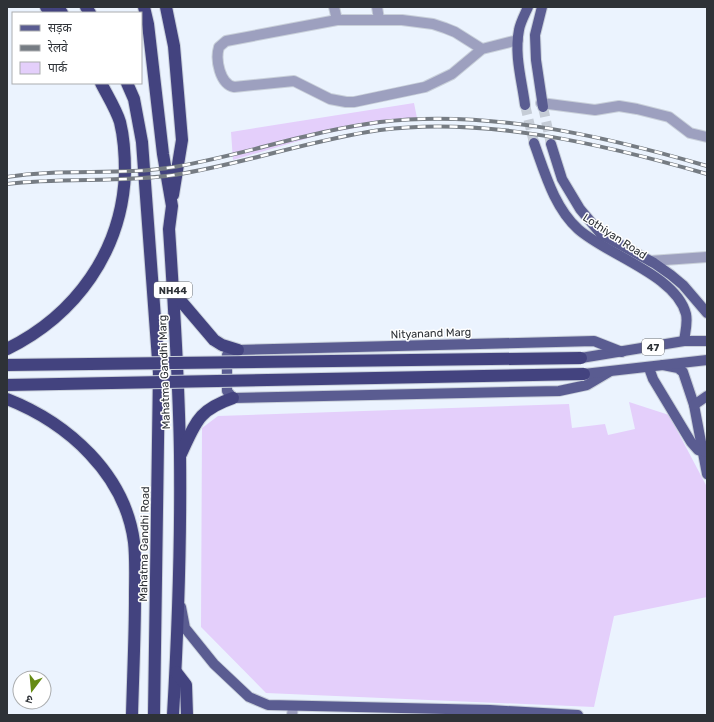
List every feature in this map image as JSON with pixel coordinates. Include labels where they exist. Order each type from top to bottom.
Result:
[{"type":"highway","name":"Mahatma Gandhi Marg","points":[[144,7],[148,24],[163,154],[172,206],[169,229],[178,373],[180,456],[178,598],[173,715]]},
{"type":"highway","points":[[166,7],[174,46],[182,140],[172,206]]},
{"type":"highway","points":[[7,349],[41,330],[73,301],[99,267],[116,227],[124,185],[124,142],[120,121],[102,84]]},
{"type":"highway","name":"Mahatma Gandhi Marg","points":[[127,84],[134,99],[142,142],[159,373]]},
{"type":"highway","points":[[174,293],[214,340],[222,345],[238,350]]},
{"type":"highway","points":[[7,365],[581,358]]},
{"type":"highway","name":"Mahatma Gandhi Road","points":[[154,715],[159,373]]},
{"type":"highway","points":[[7,384],[584,374]]},
{"type":"highway","points":[[180,456],[194,425],[205,412],[218,403],[233,398]]},
{"type":"highway","points":[[7,399],[47,419],[67,433],[86,450],[102,469],[116,490],[123,506],[134,541],[136,559],[135,648],[132,715]]},
{"type":"highway","points":[[176,672],[186,685],[187,715]]},
{"type":"main road","points":[[526,105],[518,63],[518,40],[519,30],[528,7]]},
{"type":"main road","points":[[542,7],[535,35],[542,105]]},
{"type":"main road","name":"Lothiyan Road","points":[[534,143],[546,178],[555,197],[579,229],[632,264],[649,272],[672,290],[680,300],[686,314],[687,322],[684,341]]},
{"type":"main road","name":"Lothiyan Road","points":[[551,144],[562,179],[580,209],[601,234],[650,261],[683,285],[707,313]]},
{"type":"main road","name":"Nityanand Marg","points":[[238,350],[594,341],[622,352]]},
{"type":"main road","name":"47","points":[[581,358],[684,341],[707,341]]},
{"type":"main road","points":[[233,398],[227,391],[227,355],[230,352],[238,350]]},
{"type":"main road","name":"47","points":[[584,374],[649,368],[707,360]]},
{"type":"main road","points":[[663,365],[678,368],[683,372],[694,405],[706,452],[707,474]]},
{"type":"main road","points":[[649,368],[653,379],[691,442],[698,450],[706,452]]},
{"type":"main road","name":"47","points":[[233,398],[559,391],[588,385],[609,372]]},
{"type":"main road","points":[[694,405],[707,396]]},
{"type":"main road","points":[[178,598],[185,628],[214,664],[250,697],[268,705],[293,711],[382,712],[490,710],[576,715]]},
{"type":"street","points":[[334,7],[337,20]]},
{"type":"street","points":[[378,7],[379,20]]},
{"type":"street","points":[[482,49],[455,32],[433,24],[402,20],[337,20],[226,41],[219,47],[218,50],[223,81],[229,86],[234,87],[294,81],[330,99],[354,102],[425,87],[452,74],[482,49],[518,40]]},
{"type":"street","points":[[542,105],[595,110],[619,106],[637,109],[669,117],[690,133],[707,137]]},
{"type":"street","points":[[650,261],[707,257]]},
{"type":"green space","points":[[414,103],[417,118],[326,133],[233,160],[231,132]]},
{"type":"green space","points":[[629,402],[669,415],[707,487],[707,597],[614,616],[594,707],[266,693],[201,627],[202,428],[218,416],[569,404],[572,428],[605,424],[608,435],[635,429]]},
{"type":"tunnel","points":[[525,105],[534,143]]},
{"type":"tunnel","points":[[543,107],[551,144]]},
{"type":"railway","points":[[7,177],[28,174],[153,170],[200,162],[354,126],[380,122],[421,119],[462,119],[504,122],[545,128],[587,135],[707,166]]},
{"type":"railway","points":[[7,184],[49,181],[132,179],[174,175],[226,165],[354,134],[380,130],[420,127],[462,127],[503,130],[545,136],[628,153],[707,174]]}]
